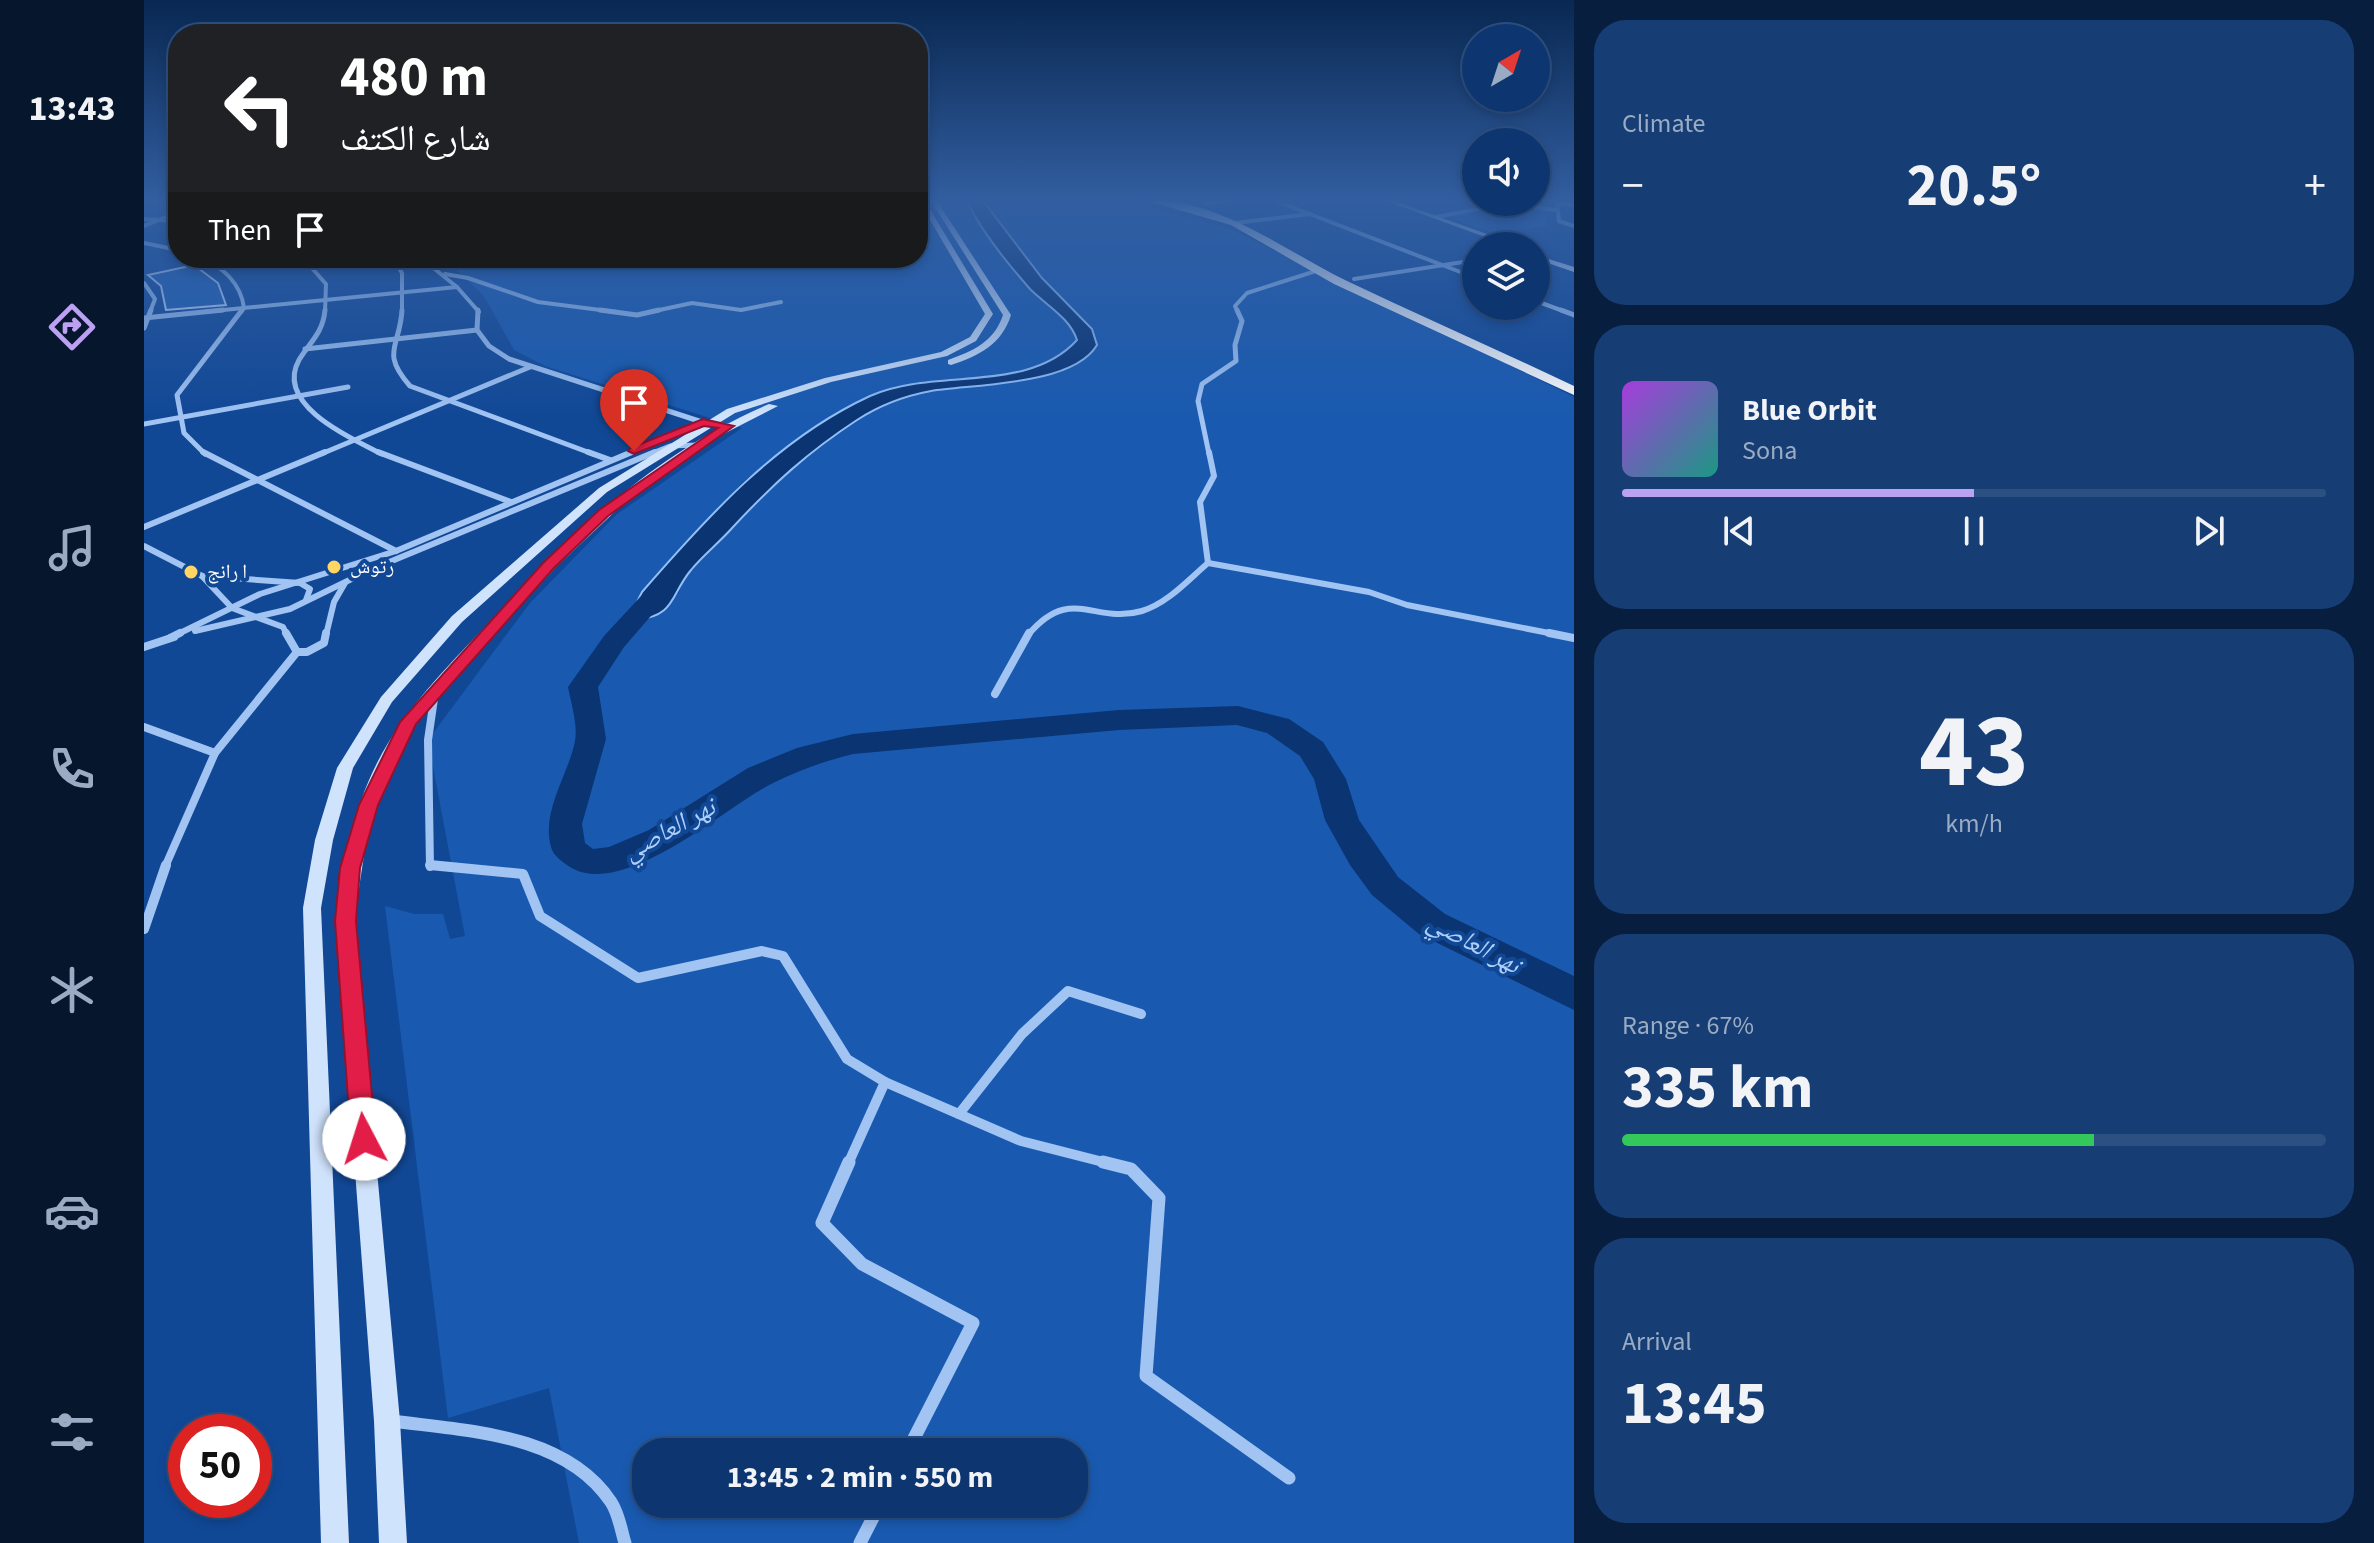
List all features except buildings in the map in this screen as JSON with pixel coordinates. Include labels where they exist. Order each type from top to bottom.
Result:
[{"type":"highway","points":[[1325,273],[1574,391]]},
{"type":"highway","points":[[1342,273],[1574,380]]},
{"type":"main road","points":[[393,1543],[387,1421],[345,921],[350,868],[368,805],[409,722],[548,566],[604,513],[697,445],[731,411],[784,392],[944,354],[966,345],[981,331],[989,314],[965,273]]},
{"type":"main road","points":[[335,1543],[312,908],[324,840],[345,768],[386,700],[457,619],[617,467],[678,444],[715,424],[795,398],[953,361],[978,352],[997,338],[1005,326],[1004,307],[982,273]]},
{"type":"street","points":[[224,273],[242,290],[244,308],[224,336],[193,366],[177,395],[184,433],[205,454],[396,551]]},
{"type":"street","points":[[316,273],[326,284],[322,327],[297,359],[294,379],[297,397],[324,423],[353,442],[512,502]]},
{"type":"street","points":[[402,273],[402,316],[391,353],[397,371],[410,386],[617,467]]},
{"type":"street","points":[[1208,563],[1200,502],[1214,476],[1198,401],[1202,384],[1236,361],[1235,345],[1242,321],[1235,306],[1247,293],[1310,273]]},
{"type":"street","points":[[1354,279],[1392,273]]},
{"type":"street","points":[[444,274],[480,313],[477,330],[489,346],[509,359],[715,424]]},
{"type":"street","points":[[444,274],[468,278],[538,302],[637,315],[692,303],[741,310],[781,302]]},
{"type":"street","points":[[144,283],[155,299],[144,328]]},
{"type":"street","points":[[147,318],[457,287]]},
{"type":"street","points":[[1550,306],[1574,315]]},
{"type":"street","points":[[305,349],[477,330]]},
{"type":"street","points":[[144,527],[530,367]]},
{"type":"street","points":[[144,424],[348,387]]},
{"type":"street","points":[[144,647],[170,638],[261,618],[303,604],[347,581],[715,424]]},
{"type":"street","points":[[678,444],[697,445]]},
{"type":"street","points":[[170,638],[291,582],[341,571],[512,502],[617,467]]},
{"type":"street","points":[[144,546],[202,576],[232,608],[283,627],[297,652]]},
{"type":"street","points":[[995,694],[1017,648],[1055,609],[1078,606],[1118,614],[1150,608],[1208,563],[1369,592],[1407,605],[1574,638]]},
{"type":"street","points":[[202,576],[291,582],[310,589],[303,604]]},
{"type":"street","points":[[297,652],[307,652],[324,643],[334,602],[347,581]]},
{"type":"street","points":[[144,929],[173,845],[215,753],[297,652]]},
{"type":"street","points":[[435,691],[428,740],[430,867],[523,874],[540,916],[638,978],[762,951],[783,956],[847,1059],[885,1082],[1021,1141],[1131,1169],[1159,1198],[1146,1376],[1289,1478]]},
{"type":"street","points":[[144,727],[215,753]]},
{"type":"street","points":[[959,1114],[1022,1034],[1068,991],[1141,1014]]},
{"type":"street","points":[[885,1082],[822,1223],[862,1264],[973,1323],[914,1438]]},
{"type":"street","points":[[387,1421],[521,1443],[579,1467],[612,1503],[625,1543]]},
{"type":"street","points":[[860,1543],[873,1518]]},
{"type":"shaded area","points":[[460,273],[1017,273],[1069,325],[1077,339],[1057,356],[1034,367],[1009,374],[900,387],[875,394],[783,452],[731,494],[676,553],[678,596],[694,566],[775,483],[847,424],[902,398],[1025,378],[1079,361],[1079,316],[1038,273],[1320,273],[1574,397],[1574,1543],[579,1543],[549,1388],[448,1418],[385,906],[414,914],[443,914],[450,939],[465,936],[428,740],[530,603],[617,514],[742,428],[545,366],[514,350],[484,296]]},
{"type":"shaded area","points":[[1017,273],[1038,273],[1092,329],[1097,345],[1085,358],[1045,376],[921,393],[892,402],[866,415],[807,457],[762,497],[696,564],[665,609],[649,618],[636,620],[632,612],[642,592],[692,535],[746,482],[804,434],[870,396],[922,383],[979,378],[1033,368],[1056,357],[1077,340],[1063,318]]},
{"type":"waterway","name":"نهر العاصي","points":[[663,587],[614,642],[583,687],[591,739],[565,824],[569,849],[587,862],[613,859],[661,839],[759,776],[808,755],[853,744],[1119,720],[1238,715],[1278,726],[1312,749],[1330,779],[1342,820],[1362,856],[1385,886],[1432,924],[1574,994]]},
{"type":"place","name":"رتوش","points":[[334,567]]},
{"type":"place","name":"ا رانج","points":[[191,572]]},
{"type":"route","points":[[364,1139],[345,921],[350,868],[368,805],[409,722],[548,566],[632,491],[728,426],[703,422],[634,451]]}]
